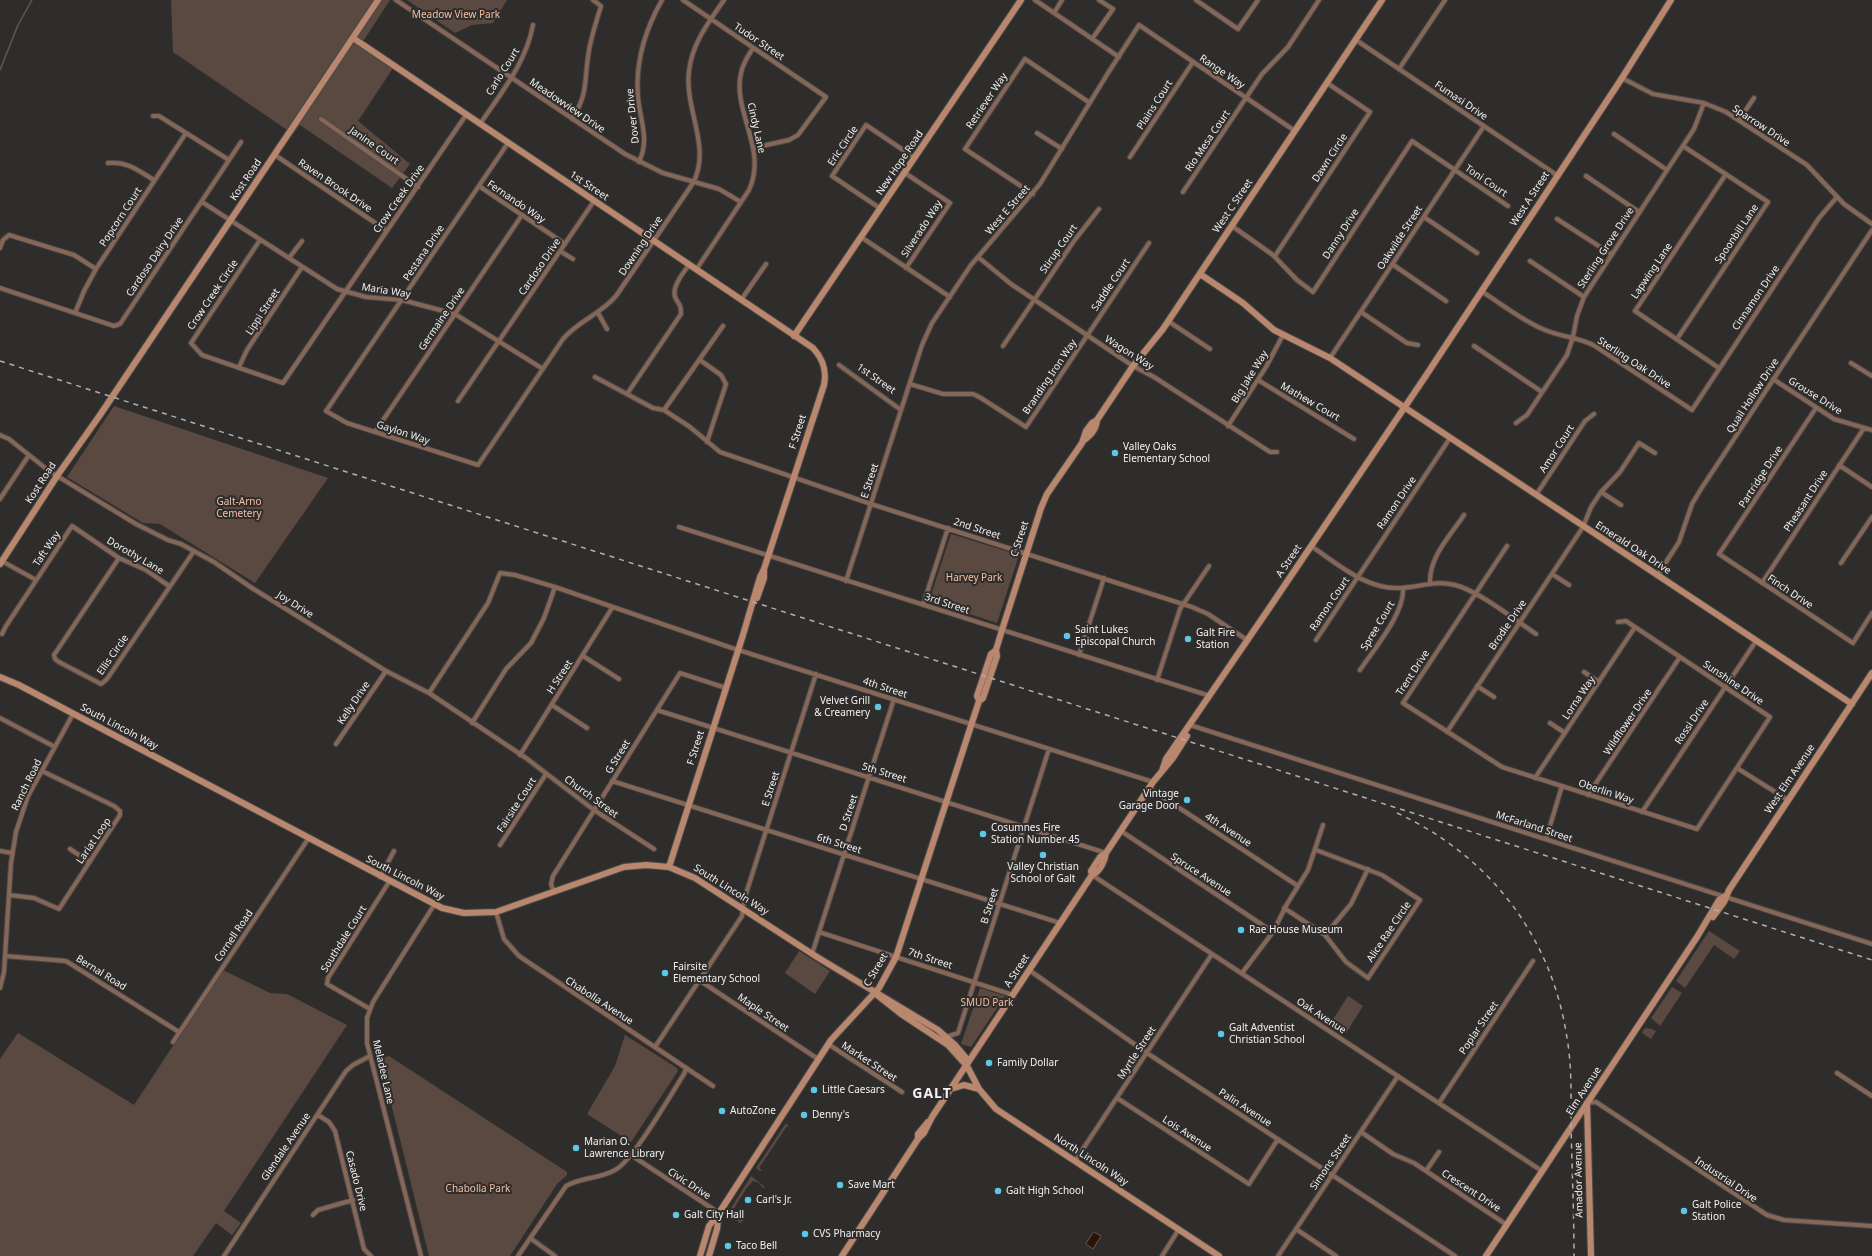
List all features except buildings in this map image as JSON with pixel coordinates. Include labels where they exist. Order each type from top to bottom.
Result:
[{"type":"street","name":"Kost Road","points":[[1,560],[57,476],[130,372],[378,0]]},
{"type":"street","name":"Meadowview Drive","points":[[396,0],[572,119],[639,162],[663,173],[719,189],[741,202]]},
{"type":"street","points":[[572,119],[580,107],[585,95],[590,44],[601,6],[592,0]]},
{"type":"street","name":"Dover Drive","points":[[639,162],[643,153],[645,141],[638,97],[639,59],[650,23],[662,0]]},
{"type":"street","name":"Tudor Street","points":[[683,0],[826,97],[798,135],[789,140],[753,148]]},
{"type":"street","name":"Downing Drive","points":[[478,465],[569,332],[582,321],[598,313],[616,296],[693,182],[699,168],[701,154],[690,103],[689,71],[698,40],[724,0]]},
{"type":"street","name":"New Hope Road","points":[[794,336],[1021,0]]},
{"type":"street","points":[[1035,0],[1118,57]]},
{"type":"street","points":[[1054,13],[1062,0]]},
{"type":"street","points":[[1092,39],[1113,9],[1099,0]]},
{"type":"street","points":[[1196,0],[1238,29],[1258,0]]},
{"type":"street","name":"Rio Mesa Court","points":[[1183,192],[1262,74],[1288,47],[1319,0]]},
{"type":"street","name":"West C Street","points":[[1097,420],[1133,366],[1168,322],[1382,0]]},
{"type":"street","points":[[1399,69],[1445,0]]},
{"type":"street","name":"West A Street","points":[[1404,407],[1558,176],[1671,0]]},
{"type":"street","name":"Carlo Court","points":[[480,124],[511,78],[525,54],[533,25]]},
{"type":"street","name":"Range Way","points":[[1139,25],[1295,131]]},
{"type":"street","name":"West E Street","points":[[901,410],[927,334],[950,297],[978,257],[1033,194],[1139,25]]},
{"type":"street","name":"1st Street","points":[[353,38],[813,349]]},
{"type":"street","name":"Fumasi Drive","points":[[1356,40],[1558,176]]},
{"type":"street","name":"Cindy Lane","points":[[696,270],[749,190],[754,176],[755,160],[740,87],[743,65],[753,48]]},
{"type":"street","name":"Retriever Way","points":[[1033,194],[965,149],[1025,59],[1090,103]]},
{"type":"street","name":"Plains Court","points":[[1130,157],[1193,62]]},
{"type":"street","name":"Sparrow Drive","points":[[1622,78],[1653,94],[1704,103],[1726,112],[1807,165],[1852,211],[1872,224]]},
{"type":"street","name":"Dawn Circle","points":[[1275,256],[1370,112],[1327,84]]},
{"type":"street","points":[[1739,120],[1754,98]]},
{"type":"street","name":"Sterling Grove Drive","points":[[1516,423],[1527,415],[1567,355],[1573,337],[1577,316],[1584,297],[1696,126],[1704,103]]},
{"type":"street","name":"Crow Creek Drive","points":[[344,292],[418,187],[466,115]]},
{"type":"street","points":[[153,116],[159,116],[228,160]]},
{"type":"street","name":"Janine Court","points":[[321,120],[418,187]]},
{"type":"street","name":"Eric Circle","points":[[881,209],[832,176],[866,125],[915,158]]},
{"type":"street","name":"Oakwilde Street","points":[[1330,358],[1484,126]]},
{"type":"street","name":"Popcorn Court","points":[[75,314],[84,291],[96,269],[186,133]]},
{"type":"street","points":[[1037,133],[1062,149]]},
{"type":"street","points":[[1614,134],[1667,170]]},
{"type":"street","name":"Danny Drive","points":[[1232,226],[1275,256],[1297,280],[1313,292],[1412,141],[1455,169]]},
{"type":"street","name":"Cardoso Dairy Drive","points":[[0,288],[114,326],[120,324],[241,142]]},
{"type":"street","name":"Pestana Drive","points":[[326,411],[508,143]]},
{"type":"street","name":"Spoonbill Lane","points":[[1677,339],[1768,202],[1683,146]]},
{"type":"street","name":"Raven Brook Drive","points":[[275,155],[387,231]]},
{"type":"street","points":[[108,163],[117,162],[129,165],[154,180]]},
{"type":"street","name":"Toni Court","points":[[1455,169],[1508,206]]},
{"type":"street","name":"Silverado Way","points":[[905,173],[950,203],[906,268]]},
{"type":"street","name":"Lapwing Lane","points":[[1719,368],[1635,311],[1726,174]]},
{"type":"street","points":[[1586,176],[1639,212]]},
{"type":"street","name":"Fernando Way","points":[[479,186],[565,244]]},
{"type":"street","name":"Cinnamon Drive","points":[[1692,410],[1819,218],[1837,197]]},
{"type":"street","name":"Cardoso Drive","points":[[458,401],[594,201]]},
{"type":"street","name":"Maria Way","points":[[202,202],[337,289],[344,292],[380,299],[402,300],[455,314],[543,369]]},
{"type":"street","name":"Stirup Court","points":[[1003,346],[1074,240],[1099,210]]},
{"type":"street","name":"Germaine Drive","points":[[375,432],[522,215]]},
{"type":"street","points":[[1424,217],[1477,253]]},
{"type":"street","points":[[1558,219],[1611,254]]},
{"type":"street","name":"Quail Hollow Drive","points":[[1657,576],[1679,542],[1697,496],[1872,230]]},
{"type":"street","points":[[0,248],[3,240],[9,235],[74,255],[96,269]]},
{"type":"street","points":[[861,237],[950,297]]},
{"type":"street","name":"Crow Creek Circle","points":[[260,240],[191,343],[202,355],[283,383],[344,292]]},
{"type":"street","points":[[289,258],[302,241]]},
{"type":"street","name":"Saddle Court","points":[[1087,336],[1149,243]]},
{"type":"street","points":[[560,251],[573,259]]},
{"type":"street","name":"Wagon Way","points":[[978,257],[1011,284],[1087,336],[1133,366],[1154,377],[1270,452],[1277,452]]},
{"type":"street","points":[[1530,261],[1584,297]]},
{"type":"street","points":[[741,300],[766,264]]},
{"type":"street","points":[[1392,264],[1446,301]]},
{"type":"street","points":[[627,394],[681,314],[680,304],[674,294],[675,288],[688,265]]},
{"type":"street","name":"Lippi Street","points":[[239,367],[247,350],[302,267]]},
{"type":"street","name":"Emerald Oak Drive","points":[[1200,274],[1243,303],[1266,324],[1283,335],[1330,358],[1852,704]]},
{"type":"street","name":"Sterling Oak Drive","points":[[1481,291],[1539,328],[1573,337],[1595,346],[1692,410]]},
{"type":"street","points":[[1361,312],[1407,343],[1418,345]]},
{"type":"street","points":[[598,313],[607,329]]},
{"type":"street","points":[[1168,322],[1210,350]]},
{"type":"street","points":[[664,410],[723,326]]},
{"type":"street","name":"Big Jake Way","points":[[1228,426],[1258,380],[1283,335]]},
{"type":"street","name":"Branding Iron Way","points":[[910,384],[943,394],[973,394],[1026,427],[1087,336]]},
{"type":"street","points":[[1474,346],[1542,392]]},
{"type":"street","name":"F Street","points":[[669,867],[738,650],[764,578],[764,568],[825,379],[823,364],[813,349]]},
{"type":"street","points":[[700,360],[722,375],[726,384],[707,442]]},
{"type":"street","points":[[1851,363],[1872,376]]},
{"type":"street","name":"1st Street","points":[[839,366],[901,410]]},
{"type":"street","name":"2nd Street","points":[[595,377],[653,408],[664,410],[720,452],[871,504],[1184,604],[1208,614],[1247,640]]},
{"type":"street","name":"Grouse Drive","points":[[1773,379],[1834,419],[1872,430]]},
{"type":"street","name":"Mathew Court","points":[[1258,380],[1354,439]]},
{"type":"street","name":"A Street","points":[[842,1256],[1060,922],[1092,875],[1097,872],[1105,859],[1106,853],[1120,831],[1151,785],[1173,758],[1190,731],[1190,726],[1404,407]]},
{"type":"street","name":"Partridge Drive","points":[[1719,554],[1816,408]]},
{"type":"street","name":"E Street","points":[[846,581],[901,410]]},
{"type":"street","name":"Gaylon Way","points":[[326,411],[347,423],[478,465]]},
{"type":"street","name":"Amor Court","points":[[1536,495],[1585,421],[1594,414]]},
{"type":"street","name":"C Street","points":[[700,1256],[709,1226],[719,1213],[818,1059],[837,1032],[875,993],[896,957],[979,700],[983,698],[1026,553],[1047,494],[1082,443],[1092,434],[1096,427],[1097,420]]},
{"type":"street","name":"Pheasant Drive","points":[[1762,583],[1864,428]]},
{"type":"street","name":"Joy Drive","points":[[0,435],[9,439],[57,476],[144,528],[194,551],[386,671],[429,693],[520,755]]},
{"type":"street","name":"Ramon Drive","points":[[1358,577],[1450,438]]},
{"type":"street","name":"Brodie Drive","points":[[1447,732],[1583,527],[1591,507],[1601,492],[1620,472],[1640,443],[1655,453]]},
{"type":"street","points":[[0,498],[29,455]]},
{"type":"street","points":[[1839,465],[1872,487]]},
{"type":"street","points":[[1601,492],[1621,505]]},
{"type":"street","points":[[1430,583],[1430,568],[1464,515]]},
{"type":"street","points":[[1841,563],[1872,517]]},
{"type":"street","name":"Dorothy Lane","points":[[72,526],[119,558],[146,570],[169,586]]},
{"type":"street","name":"Taft Way","points":[[2,634],[72,526]]},
{"type":"street","name":"3rd Street","points":[[680,526],[768,556],[1210,696]]},
{"type":"street","points":[[923,605],[948,528]]},
{"type":"street","points":[[1311,546],[1358,577],[1379,586],[1403,588],[1430,583],[1455,585],[1475,594],[1536,634]]},
{"type":"street","points":[[1475,594],[1507,546]]},
{"type":"street","name":"Ellis Circle","points":[[119,558],[54,655],[56,660],[59,662],[98,683],[104,682],[194,551]]},
{"type":"street","name":"Finch Drive","points":[[1719,554],[1853,643],[1872,613]]},
{"type":"street","points":[[1,560],[36,580]]},
{"type":"street","points":[[1157,680],[1180,610],[1209,566]]},
{"type":"street","name":"4th Street","points":[[429,693],[488,603],[500,573],[515,575],[555,587],[612,608],[738,650],[1049,749],[1151,785]]},
{"type":"street","points":[[1552,574],[1568,585]]},
{"type":"street","name":"Ramon Court","points":[[1316,640],[1358,577]]},
{"type":"street","points":[[1079,655],[1104,578]]},
{"type":"street","points":[[472,722],[506,669],[531,643],[544,618],[555,587]]},
{"type":"street","name":"Spree Court","points":[[1360,670],[1398,612],[1403,600],[1403,588]]},
{"type":"street","name":"Trent Drive","points":[[1475,594],[1403,703],[1495,764],[1510,770]]},
{"type":"street","name":"H Street","points":[[520,755],[612,608]]},
{"type":"street","name":"Sunshine Drive","points":[[1618,622],[1626,621],[1770,717],[1697,830]]},
{"type":"street","name":"Lorna Way","points":[[1535,778],[1635,627]]},
{"type":"street","name":"Rossi Drive","points":[[1642,812],[1756,641]]},
{"type":"street","points":[[583,656],[619,679]]},
{"type":"street","name":"Wildflower Drive","points":[[1588,795],[1680,657]]},
{"type":"street","name":"Kelly Drive","points":[[336,744],[386,671]]},
{"type":"street","points":[[1584,672],[1599,682]]},
{"type":"street","name":"G Street","points":[[554,892],[551,884],[553,876],[680,673],[726,688]]},
{"type":"street","name":"West Elm Avenue","points":[[1716,910],[1719,900],[1725,896],[1872,673]]},
{"type":"street","name":"E Street","points":[[655,1047],[742,916],[767,830],[816,674]]},
{"type":"street","name":"South Lincoln Way","points":[[0,678],[73,714],[434,906],[464,913],[496,912],[624,867],[646,864],[669,867],[695,878],[875,993],[901,1014],[948,1045],[967,1066]]},
{"type":"street","points":[[1477,686],[1494,697]]},
{"type":"street","name":"D Street","points":[[812,954],[894,699]]},
{"type":"street","points":[[552,705],[587,728]]},
{"type":"street","name":"5th Street","points":[[657,710],[947,801],[1106,853]]},
{"type":"street","name":"Ranch Road","points":[[0,988],[5,956],[12,852],[16,832],[23,808],[73,714]]},
{"type":"street","points":[[0,718],[55,747]]},
{"type":"street","points":[[1550,723],[1565,733]]},
{"type":"street","name":"McFarland Street","points":[[1190,726],[1872,944]]},
{"type":"street","name":"B Street","points":[[946,1037],[958,1033],[1049,749]]},
{"type":"street","name":"Church Street","points":[[520,755],[594,810],[654,849]]},
{"type":"street","points":[[1737,768],[1788,800]]},
{"type":"street","name":"Oberlin Way","points":[[1510,770],[1697,830]]},
{"type":"street","name":"Lariat Loop","points":[[9,895],[34,898],[59,909],[119,818],[120,811],[114,806],[42,771]]},
{"type":"street","name":"Fairsite Court","points":[[500,845],[546,774]]},
{"type":"street","name":"6th Street","points":[[612,781],[1060,922]]},
{"type":"street","name":"4th Avenue","points":[[1151,785],[1298,886]]},
{"type":"street","points":[[1546,839],[1562,786]]},
{"type":"street","points":[[1242,974],[1273,932],[1284,908],[1308,870],[1316,850],[1323,825]]},
{"type":"street","name":"Spruce Avenue","points":[[1120,831],[1273,932]]},
{"type":"street","name":"Cornell Road","points":[[173,1042],[308,839]]},
{"type":"street","points":[[70,849],[90,862]]},
{"type":"street","name":"Alice Rae Circle","points":[[1284,908],[1325,935],[1346,962],[1368,978],[1420,900],[1392,881],[1368,869],[1316,850]]},
{"type":"street","points":[[0,851],[12,852]]},
{"type":"street","points":[[380,877],[394,851]]},
{"type":"street","points":[[1325,935],[1350,904],[1368,869]]},
{"type":"street","name":"Oak Avenue","points":[[1092,875],[1542,1171]]},
{"type":"street","name":"Southdale Court","points":[[370,1009],[333,989],[327,984],[328,978],[389,882]]},
{"type":"street","name":"Meladee Lane","points":[[420,1256],[370,1056],[366,1034],[370,1009],[434,906]]},
{"type":"street","name":"Elm Avenue","points":[[1486,1256],[1716,910]]},
{"type":"street","name":"Chabolla Avenue","points":[[496,912],[504,939],[519,956],[713,1086]]},
{"type":"street","name":"7th Street","points":[[819,932],[1013,995]]},
{"type":"street","name":"Myrtle Street","points":[[1075,1161],[1212,954]]},
{"type":"street","name":"Bernal Road","points":[[5,956],[66,961],[179,1032]]},
{"type":"street","name":"Poplar Street","points":[[1439,1103],[1534,961]]},
{"type":"street","name":"Palin Avenue","points":[[1029,970],[1147,1053],[1455,1256]]},
{"type":"street","name":"Maple Street","points":[[700,980],[818,1059]]},
{"type":"street","name":"South Lincoln Way","points":[[875,993],[886,997],[946,1037],[966,1058],[967,1066]]},
{"type":"street","name":"Market Street","points":[[828,1044],[902,1092]]},
{"type":"street","name":"Glendale Avenue","points":[[224,1256],[349,1068],[370,1056]]},
{"type":"street","name":"North Lincoln Way","points":[[967,1066],[979,1089],[990,1103],[1000,1111],[1219,1256]]},
{"type":"street","points":[[518,1256],[566,1186],[576,1181],[616,1170],[631,1155],[686,1069]]},
{"type":"street","points":[[1837,1073],[1872,1096]]},
{"type":"street","name":"Simons Street","points":[[1278,1256],[1398,1076]]},
{"type":"street","points":[[950,1089],[964,1085],[979,1089]]},
{"type":"street","name":"Lois Avenue","points":[[1117,1098],[1249,1184],[1278,1139]]},
{"type":"street","name":"Industrial Drive","points":[[1587,1103],[1596,1102],[1767,1216],[1784,1220],[1872,1226]]},
{"type":"street","name":"Amador Avenue","points":[[1587,1103],[1591,1256]]},
{"type":"street","name":"Casado Drive","points":[[318,1115],[329,1122],[335,1130],[364,1249],[371,1256]]},
{"type":"street","name":"Crescent Drive","points":[[1360,1132],[1393,1154],[1408,1160],[1426,1171],[1507,1225]]},
{"type":"street","name":"Crescent Drive","points":[[1426,1171],[1439,1152]]},
{"type":"street","name":"Civic Drive","points":[[631,1155],[719,1213]]},
{"type":"street","points":[[313,1214],[318,1210],[353,1200]]},
{"type":"street","name":"C Street","points":[[709,1256],[717,1229],[719,1213]]},
{"type":"street","points":[[1162,1256],[1179,1229]]},
{"type":"street","points":[[1296,1230],[1336,1256]]},
{"type":"street","points":[[530,1238],[556,1256]]},
{"type":"green space","points":[[171,0],[390,0],[362,43],[395,65],[358,121],[410,164],[392,188],[300,125],[293,134],[173,52]]},
{"type":"green space","name":"Meadow View Park","points":[[407,0],[507,0],[493,23],[472,25],[455,33]]},
{"type":"green space","name":"Galt-Arno Cemetery","points":[[114,406],[328,478],[255,583],[160,524],[143,523],[67,477]]},
{"type":"green space","name":"Harvey Park","points":[[951,534],[1019,555],[997,623],[929,601]]},
{"type":"green space","points":[[1709,931],[1740,951],[1734,959],[1714,945],[1685,988],[1676,981]]},
{"type":"green space","points":[[799,951],[830,971],[815,994],[785,973]]},
{"type":"green space","points":[[223,970],[270,993],[287,994],[347,1025],[224,1211],[241,1223],[232,1235],[216,1223],[193,1256],[0,1256],[0,1059],[18,1033],[134,1105]]},
{"type":"green space","points":[[1672,987],[1682,993],[1660,1026],[1651,1018]]},
{"type":"green space","name":"SMUD Park","points":[[980,988],[1005,996],[971,1047],[961,1044]]},
{"type":"green space","points":[[1348,996],[1363,1006],[1346,1033],[1330,1024]]},
{"type":"green space","points":[[1645,1028],[1656,1031],[1651,1039],[1642,1033]]},
{"type":"green space","points":[[625,1035],[677,1068],[678,1071],[631,1142],[587,1114],[615,1066]]},
{"type":"green space","name":"Chabolla Park","points":[[389,1056],[567,1172],[567,1175],[557,1184],[510,1256],[429,1256],[380,1059]]},
{"type":"green space","points":[[786,1123],[790,1128],[787,1126],[759,1168],[762,1170],[760,1171],[756,1168]]},
{"type":"green space","points":[[751,1176],[765,1187],[763,1188],[759,1183],[753,1181],[746,1189],[733,1210],[736,1218],[744,1220],[740,1223],[728,1213]]},
{"type":"shaded area","points":[[1094,1232],[1101,1236],[1093,1249],[1086,1244]]},
{"type":"waterway","points":[[0,70],[18,25],[32,0]]},
{"type":"railway","points":[[0,361],[1872,960]]},
{"type":"railway","points":[[1397,813],[1430,831],[1461,852],[1488,876],[1511,904],[1531,934],[1547,966],[1559,1001],[1570,1060],[1574,1256]]},
{"type":"place","name":"Valley Oaks Elementary School","points":[[1115,453]]},
{"type":"place","name":"Saint Lukes Episcopal Church","points":[[1067,636]]},
{"type":"place","name":"Galt Fire Station","points":[[1188,639]]},
{"type":"place","name":"Velvet Grill & Creamery","points":[[878,707]]},
{"type":"place","name":"Vintage Garage Door","points":[[1187,800]]},
{"type":"place","name":"Cosumnes Fire Station Number 45","points":[[983,834]]},
{"type":"place","name":"Valley Christian School of Galt","points":[[1043,855]]},
{"type":"place","name":"Rae House Museum","points":[[1241,930]]},
{"type":"place","name":"Fairsite Elementary School","points":[[665,973]]},
{"type":"place","name":"Galt Adventist Christian School","points":[[1221,1034]]},
{"type":"place","name":"Family Dollar","points":[[989,1063]]},
{"type":"place","name":"Little Caesars","points":[[814,1090]]},
{"type":"place","name":"AutoZone","points":[[722,1111]]},
{"type":"place","name":"Denny's","points":[[804,1115]]},
{"type":"place","name":"Marian O. Lawrence Library","points":[[576,1148]]},
{"type":"place","name":"Save Mart","points":[[840,1185]]},
{"type":"place","name":"Galt High School","points":[[998,1191]]},
{"type":"place","name":"Carl's Jr.","points":[[748,1200]]},
{"type":"place","name":"Galt Police Station","points":[[1684,1211]]},
{"type":"place","name":"Galt City Hall","points":[[676,1215]]},
{"type":"place","name":"CVS Pharmacy","points":[[805,1234]]},
{"type":"place","name":"Taco Bell","points":[[728,1246]]},
{"type":"district","name":"GALT","points":[[932,1094]]}]
